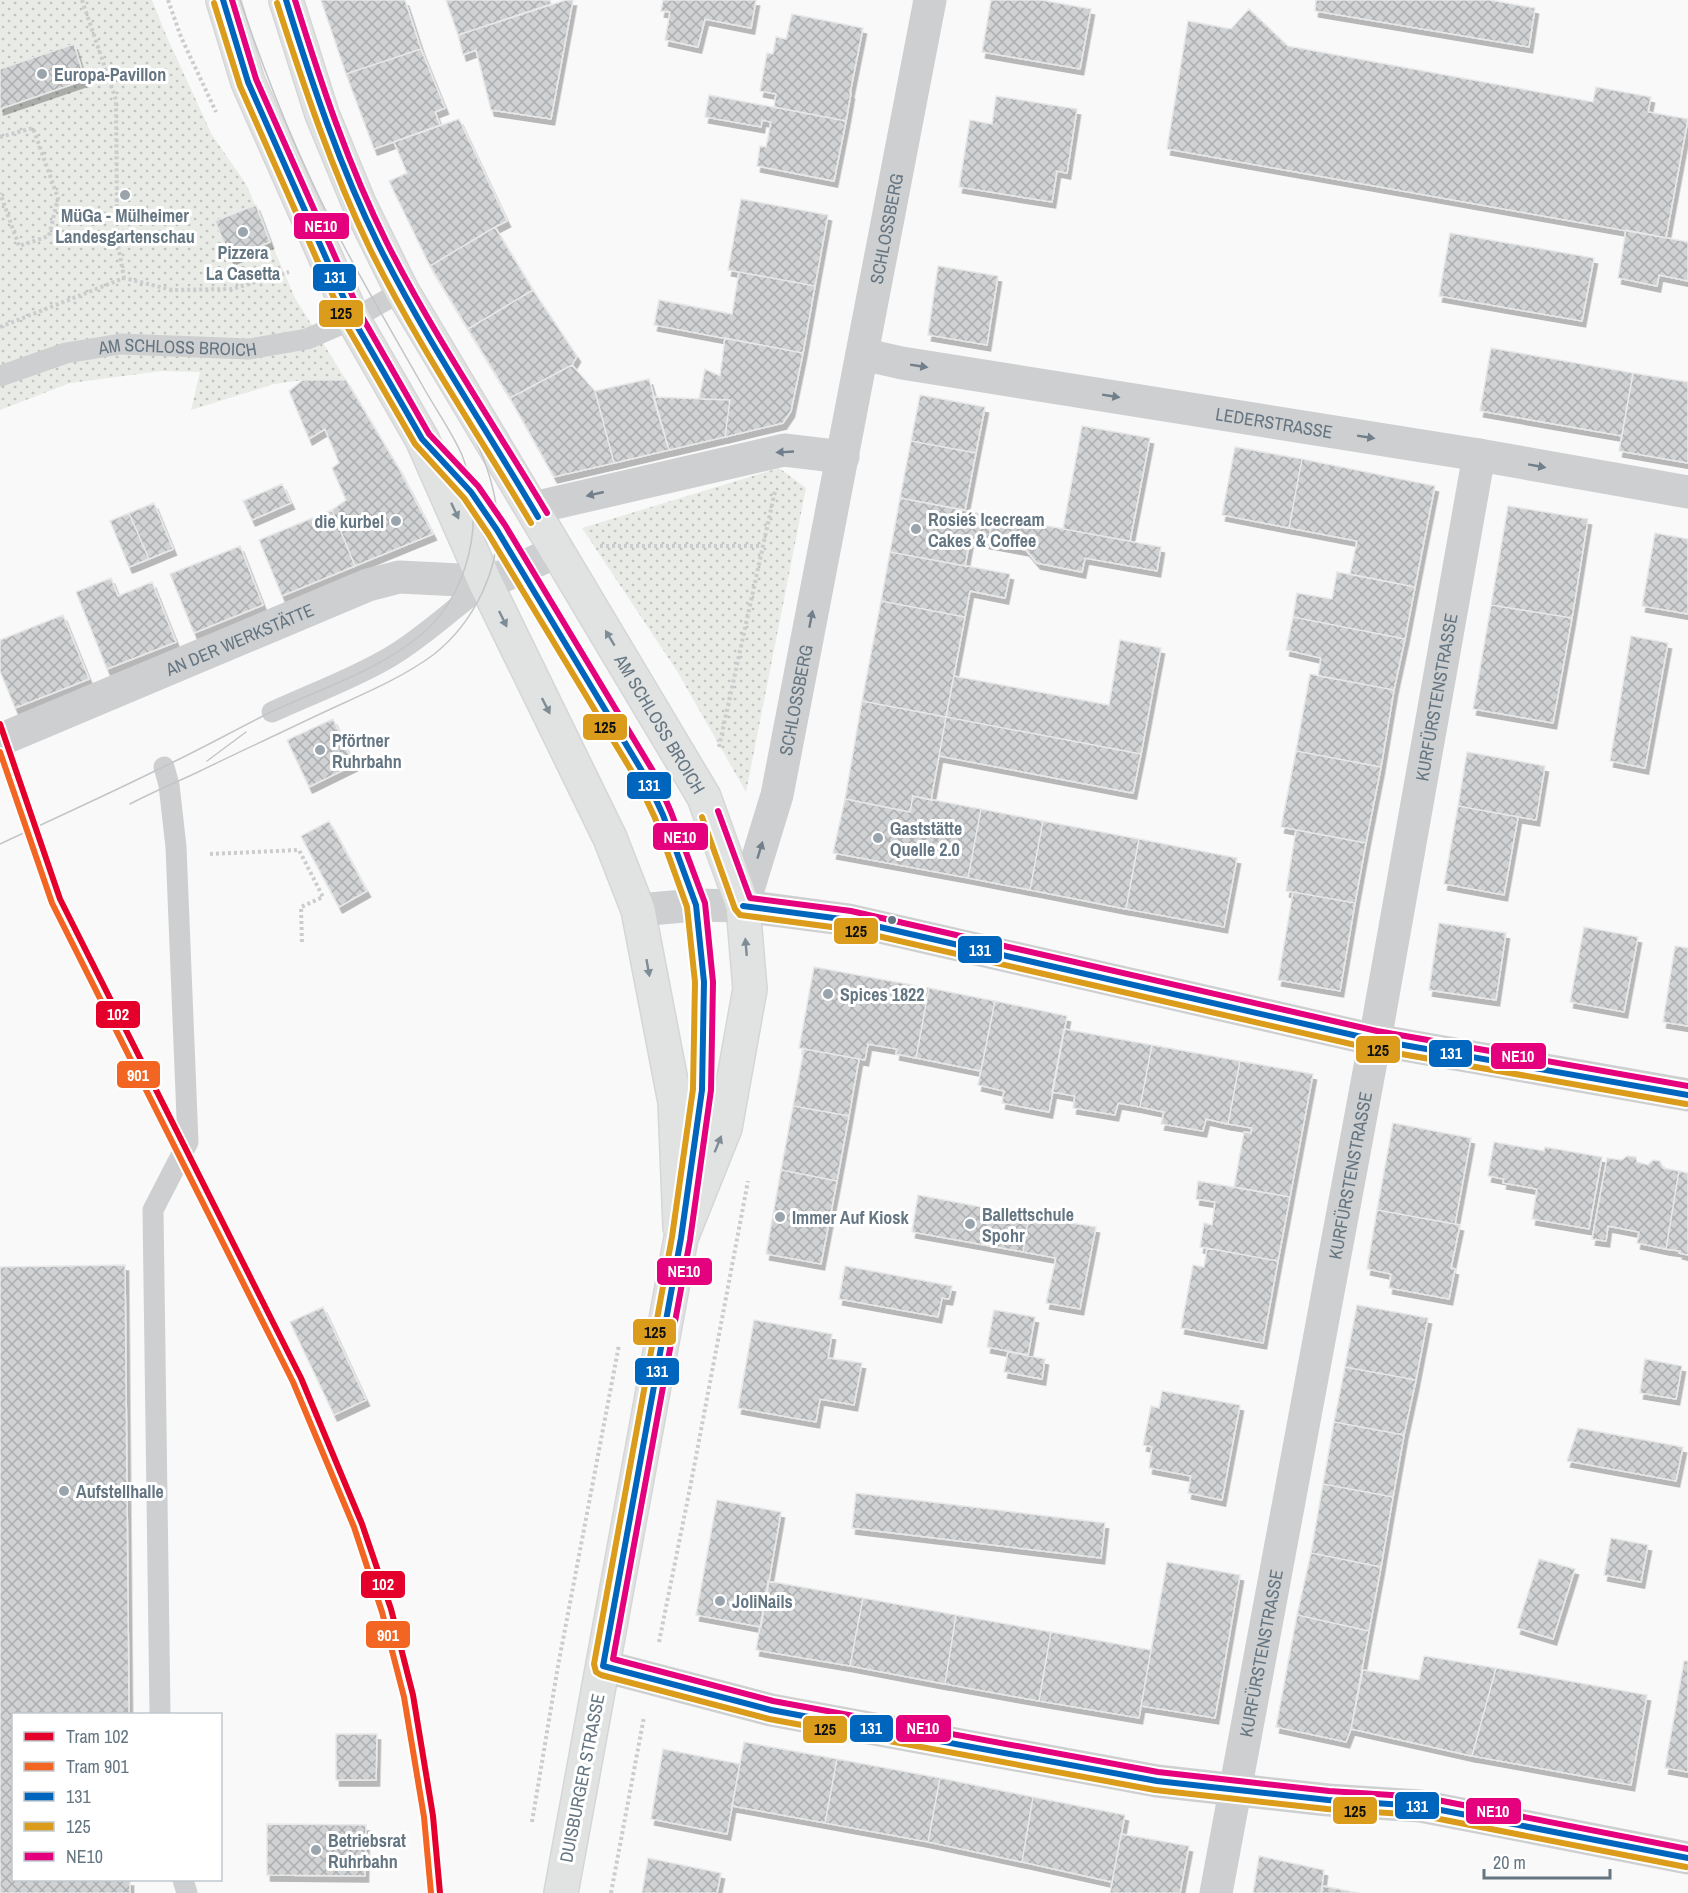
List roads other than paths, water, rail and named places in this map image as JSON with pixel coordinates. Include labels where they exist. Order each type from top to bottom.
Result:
[{"type":"main road","points":[[223,0],[248,82],[353,319],[422,439],[486,584],[594,803],[638,910]]},
{"type":"main road","name":"AM SCHLOSS BROICH","points":[[286,0],[322,114],[360,206],[402,291],[704,797],[742,906]]},
{"type":"main road","name":"DUISBURGER STRASSE","points":[[561,1893],[681,1238],[725,1128],[750,989],[742,906]]},
{"type":"main road","name":"DUISBURGER STRASSE","points":[[638,910],[675,1102],[681,1238]]},
{"type":"street","name":"SCHLOSSBERG","points":[[742,906],[777,795],[930,0]]},
{"type":"street","name":"LEDERSTRASSE","points":[[861,354],[902,363],[1479,455],[1688,492]]},
{"type":"street","points":[[533,508],[784,450],[843,456]]},
{"type":"street","name":"KURFÜRSTENSTRASSE","points":[[1216,1893],[1376,1040],[1479,455]]},
{"type":"street","points":[[486,584],[558,551]]},
{"type":"street","name":"AN DER WERKSTÄTTE","points":[[0,740],[368,585],[399,576],[486,584]]},
{"type":"street","points":[[638,910],[696,905],[742,906],[849,920],[1376,1040],[1688,1095]]},
{"type":"street","points":[[603,1666],[783,1713],[1157,1781],[1328,1800],[1420,1806],[1688,1858]]},
{"type":"lane","name":"AM SCHLOSS BROICH","points":[[0,376],[66,353],[122,344],[249,350],[307,339],[353,319],[402,291]]},
{"type":"lane","points":[[422,439],[471,492],[497,530],[645,776],[663,815],[696,905],[704,982],[702,1090],[681,1238]]},
{"type":"lane","points":[[272,712],[369,669],[390,657],[486,584]]},
{"type":"lane","points":[[160,1713],[153,1210],[188,1142],[176,855],[169,785],[164,767]]},
{"type":"tram line","points":[[0,844],[387,658],[422,634],[436,620],[448,604],[465,568],[473,528],[473,508],[471,489],[462,455],[330,220],[275,96],[240,0]]},
{"type":"tram line","points":[[130,804],[378,687],[420,664],[448,642],[473,610],[490,574],[495,554],[496,505],[484,459],[476,441],[388,291],[356,230],[314,125],[274,0]]},
{"type":"tram line","name":"102","points":[[0,724],[60,899],[301,1378],[362,1524],[391,1609],[413,1695],[433,1816],[440,1893]]},
{"type":"tram line","points":[[207,761],[246,732]]},
{"type":"tram line","name":"901","points":[[0,752],[52,903],[293,1382],[354,1527],[382,1612],[404,1697],[424,1817],[431,1893]]},
{"type":"place","name":"Europa-Pavillon","points":[[42,74]]},
{"type":"place","name":"MüGa - Mülheimer Landesgartenschau","points":[[125,195]]},
{"type":"place","name":"Pizzera La Casetta","points":[[243,232]]},
{"type":"place","name":"die kurbel","points":[[396,521]]},
{"type":"place","name":"Rosie´s Icecream Cakes & Coffee","points":[[916,529]]},
{"type":"place","name":"Pförtner Ruhrbahn","points":[[320,750]]},
{"type":"place","name":"Gaststätte Quelle 2.0","points":[[878,838]]},
{"type":"place","name":"Spices 1822","points":[[828,994]]},
{"type":"place","name":"Immer Auf Kiosk","points":[[780,1217]]},
{"type":"place","name":"Ballettschule Spohr","points":[[970,1224]]},
{"type":"place","name":"Aufstellhalle","points":[[64,1491]]},
{"type":"place","name":"JoliNails","points":[[720,1601]]},
{"type":"place","name":"Betriebsrat Ruhrbahn","points":[[316,1850]]}]
